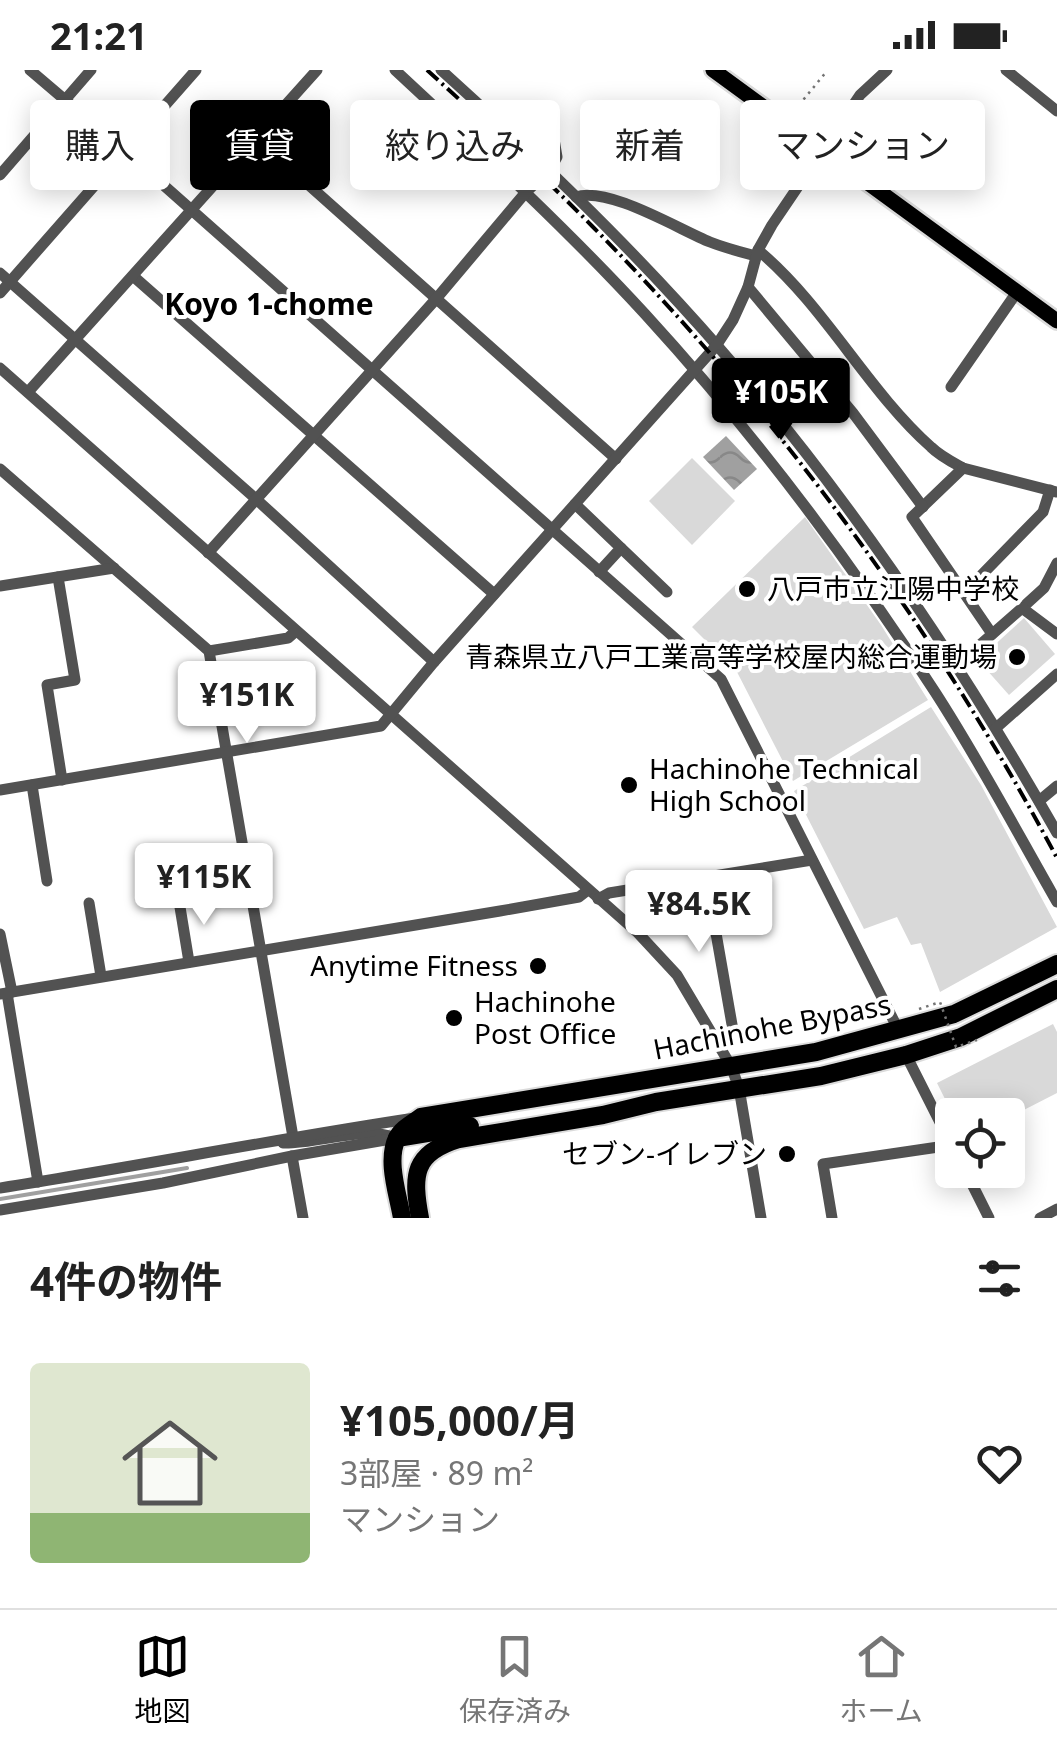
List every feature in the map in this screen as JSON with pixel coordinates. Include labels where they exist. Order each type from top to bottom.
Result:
[{"type":"highway","name":"Hachinohe Bypass","points":[[421,1117],[816,1052],[954,1014],[1055,965]]},
{"type":"highway","name":"Hachinohe Bypass","points":[[420,1218],[416,1178],[420,1164],[436,1146],[656,1102],[821,1076],[961,1037],[1057,989]]},
{"type":"highway","points":[[397,1138],[601,1104],[656,1102]]},
{"type":"highway","points":[[402,1218],[393,1154],[404,1128],[421,1117]]},
{"type":"highway","points":[[397,1138],[405,1148],[416,1197]]},
{"type":"main road","points":[[713,70],[754,100]]},
{"type":"main road","points":[[878,190],[1057,321]]},
{"type":"street","points":[[30,70],[64,100]]},
{"type":"street","points":[[66,100],[92,70]]},
{"type":"street","points":[[170,100],[196,70]]},
{"type":"street","points":[[290,100],[317,70]]},
{"type":"street","points":[[395,70],[526,192],[632,300],[816,521],[876,604],[968,746],[1057,902]]},
{"type":"street","points":[[440,70],[473,100]]},
{"type":"street","points":[[857,100],[887,70]]},
{"type":"street","points":[[1006,70],[1057,111]]},
{"type":"street","points":[[3,166],[30,138]]},
{"type":"street","points":[[560,180],[680,304],[794,439],[878,550],[956,666],[1057,832]]},
{"type":"street","points":[[0,293],[5,277],[88,190]]},
{"type":"street","points":[[168,190],[721,679],[899,1031]]},
{"type":"street","points":[[28,392],[210,190]]},
{"type":"street","points":[[314,190],[616,459]]},
{"type":"street","points":[[0,790],[381,726],[716,346],[748,286],[757,253],[797,190]]},
{"type":"street","points":[[208,553],[436,299],[526,192]]},
{"type":"street","points":[[576,197],[592,194],[636,208],[714,244],[757,253],[810,304],[933,450],[963,468],[1054,491],[1043,512],[965,592]]},
{"type":"street","points":[[132,276],[494,594]]},
{"type":"street","points":[[5,277],[434,662]]},
{"type":"street","points":[[748,286],[853,413],[923,507]]},
{"type":"street","points":[[951,387],[1017,292]]},
{"type":"street","points":[[0,368],[638,934],[677,975],[732,1066],[761,1218]]},
{"type":"street","points":[[963,468],[912,517],[992,634]]},
{"type":"street","points":[[0,469],[209,651],[293,1136]]},
{"type":"street","points":[[575,504],[667,592]]},
{"type":"street","points":[[600,572],[621,548]]},
{"type":"street","points":[[956,666],[1044,588],[1057,563]]},
{"type":"street","points":[[0,586],[114,568]]},
{"type":"street","points":[[58,576],[75,680],[47,686],[62,780]]},
{"type":"street","points":[[1022,608],[1057,634]]},
{"type":"street","points":[[209,651],[288,638],[296,631]]},
{"type":"street","points":[[996,728],[1057,674]]},
{"type":"street","points":[[32,786],[48,882]]},
{"type":"street","points":[[1039,801],[1057,786]]},
{"type":"street","points":[[6,993],[812,860]]},
{"type":"street","points":[[706,876],[734,1036],[720,1045]]},
{"type":"street","points":[[179,902],[189,962]]},
{"type":"street","points":[[88,903],[102,976]]},
{"type":"street","points":[[0,934],[6,993],[38,1182]]},
{"type":"street","points":[[906,1054],[935,1112]]},
{"type":"street","points":[[0,1188],[421,1117]]},
{"type":"street","points":[[259,1143],[302,1144],[376,1133],[397,1138]]},
{"type":"street","points":[[0,1210],[397,1138]]},
{"type":"street","points":[[354,1146],[380,1152],[394,1172]]},
{"type":"street","points":[[832,1218],[823,1164],[935,1148]]},
{"type":"street","points":[[292,1156],[303,1218]]},
{"type":"street","points":[[973,1188],[989,1218]]},
{"type":"street","points":[[1040,1218],[1057,1209]]},
{"type":"path","points":[[803,100],[826,71]]},
{"type":"path","points":[[919,1009],[940,1002],[956,1048],[977,1040]]},
{"type":"shaded area","points":[[692,458],[735,501],[692,545],[649,501]]},
{"type":"shaded area","points":[[805,517],[928,700],[793,781],[737,672],[692,627]]},
{"type":"shaded area","name":"青森県立八戸工業高等学校屋内総合運動場","points":[[1024,618],[1055,654],[1009,695],[978,660]]},
{"type":"shaded area","name":"Hachinohe Technical High School","points":[[931,707],[981,785],[1057,927],[940,992],[921,943],[911,945],[897,917],[864,929],[794,791]]},
{"type":"shaded area","points":[[1053,1024],[1057,1032],[1057,1093],[1025,1109],[1025,1098],[944,1098],[937,1083]]},
{"type":"water","points":[[726,436],[757,469],[734,490],[703,457]]},
{"type":"waterway","points":[[0,1199],[187,1168]]},
{"type":"railway","points":[[427,70],[531,166],[660,297],[788,447],[847,525],[958,688],[1057,858]]},
{"type":"place","name":"八戸市立江陽中学校","points":[[747,589]]},
{"type":"place","name":"青森県立八戸工業高等学校屋内総合運動場","points":[[1017,657]]},
{"type":"place","name":"Hachinohe Technical High School","points":[[629,785]]},
{"type":"place","name":"Anytime Fitness","points":[[538,966]]},
{"type":"place","name":"Hachinohe Post Office","points":[[454,1018]]},
{"type":"place","name":"セブン-イレブン","points":[[787,1154]]},
{"type":"district","name":"Koyo 1-chome","points":[[269,305]]}]
